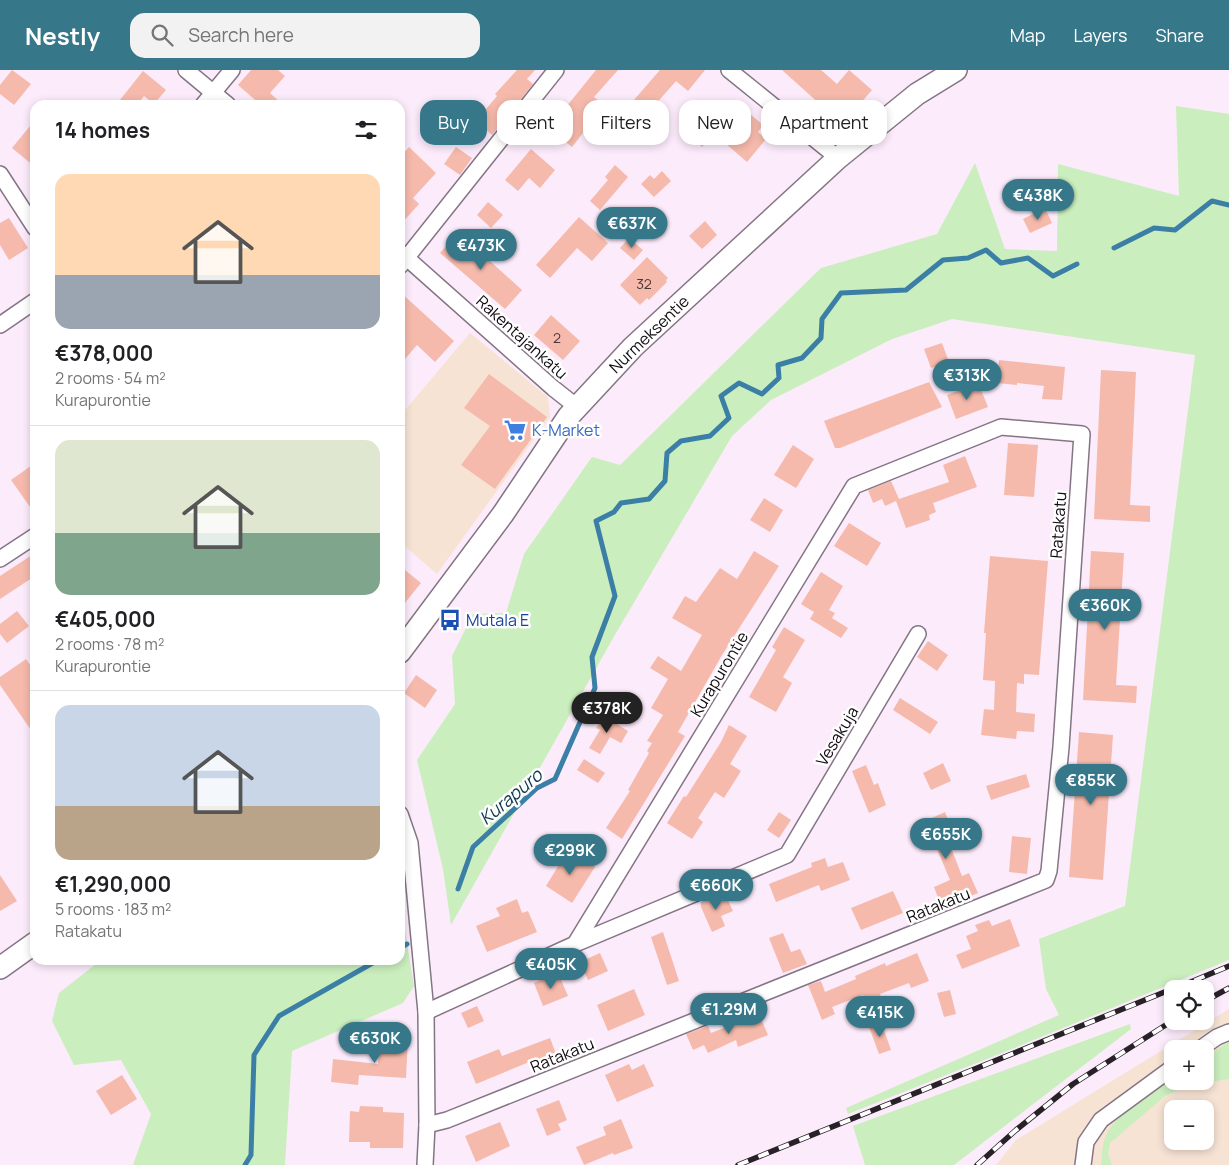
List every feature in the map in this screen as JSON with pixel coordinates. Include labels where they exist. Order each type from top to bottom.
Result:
[{"type":"street","points":[[186,70],[222,100]]},
{"type":"street","points":[[207,100],[232,70]]},
{"type":"street","points":[[405,255],[556,70]]},
{"type":"street","points":[[729,70],[838,158]]},
{"type":"street","name":"Nurmeksentie","points":[[405,645],[503,514],[568,417],[633,347],[838,158],[917,94],[956,70]]},
{"type":"street","points":[[0,174],[30,220]]},
{"type":"street","name":"Rakentajankatu","points":[[405,262],[577,407]]},
{"type":"street","points":[[0,325],[30,304]]},
{"type":"street","name":"Kurapurontie","points":[[575,944],[854,486],[1001,428],[1082,434]]},
{"type":"street","name":"Ratakatu","points":[[427,1125],[447,1120],[1046,880],[1049,871],[1061,747],[1082,434]]},
{"type":"street","points":[[0,559],[30,539]]},
{"type":"street","name":"Vesakuja","points":[[575,944],[787,855],[918,634]]},
{"type":"street","points":[[405,828],[410,843],[426,1012],[427,1125],[425,1165]]},
{"type":"street","points":[[426,1012],[575,944]]},
{"type":"street","points":[[0,968],[30,947]]},
{"type":"street","points":[[1213,1040],[1229,1032]]},
{"type":"street","points":[[1083,1165],[1086,1142],[1101,1120],[1164,1074]]},
{"type":"shaded area","points":[[470,333],[548,397],[550,417],[437,574],[405,546],[405,410]]},
{"type":"shaded area","points":[[1229,1009],[1229,1165],[996,1165],[1016,1140],[1164,1049],[1164,1090],[1214,1090],[1214,1040],[1179,1040],[1195,1030],[1214,1030],[1214,1018]]},
{"type":"green space","points":[[1176,106],[1229,114],[1229,960],[1180,980],[1164,980],[1164,987],[848,1114],[846,1108],[1059,1015],[1046,989],[1039,939],[1125,906],[1195,355],[952,319],[892,339],[771,400],[732,436],[616,633],[451,925],[443,869],[417,760],[455,704],[452,656],[473,614],[506,613],[524,554],[592,457],[620,465],[821,268],[937,234],[975,163],[1005,249],[1057,251],[1058,164],[1179,196]]},
{"type":"green space","points":[[405,931],[414,986],[403,1003],[292,1051],[285,1165],[133,1165],[151,1114],[121,1060],[74,1065],[52,1021],[59,993],[95,965],[405,965]]},
{"type":"green space","points":[[1130,1024],[1131,1029],[954,1165],[865,1165],[853,1126]]},
{"type":"green space","points":[[1229,1042],[1229,1079],[1214,1081],[1214,1051]]},
{"type":"green space","points":[[1164,1084],[1164,1090],[1178,1090],[1165,1096],[1110,1143],[1108,1154],[1112,1165],[1101,1165],[1105,1138],[1109,1129],[1125,1112]]},
{"type":"building","points":[[12,70],[31,84],[14,105],[0,94],[0,85]]},
{"type":"building","points":[[251,70],[278,70],[285,76],[270,93],[278,100],[255,100],[238,85]]},
{"type":"building","points":[[517,70],[535,70],[527,79],[533,84],[520,100],[497,100],[497,129],[492,135],[487,131],[487,108],[497,96],[495,94]]},
{"type":"building","points":[[596,70],[618,70],[594,97],[598,100],[583,100],[583,133],[572,147],[570,145],[573,145],[572,100]]},
{"type":"building","points":[[660,70],[705,70],[688,91],[676,81],[659,100],[634,100]]},
{"type":"building","points":[[782,70],[821,70],[837,84],[849,70],[872,90],[863,100],[815,100]]},
{"type":"building","points":[[143,71],[166,90],[157,100],[149,100],[144,96],[141,100],[120,100]]},
{"type":"building","points":[[751,115],[761,123],[758,132],[761,135],[761,145],[747,162],[727,145],[751,145]]},
{"type":"building","points":[[30,126],[30,163],[12,148]]},
{"type":"building","points":[[409,147],[436,173],[413,198],[419,204],[405,219],[405,151]]},
{"type":"building","points":[[456,147],[472,158],[460,175],[444,164]]},
{"type":"building","points":[[531,149],[555,170],[540,188],[529,178],[518,191],[505,180]]},
{"type":"building","points":[[615,165],[628,177],[600,210],[590,201],[608,180],[605,177]]},
{"type":"building","points":[[662,171],[671,181],[654,197],[641,184],[650,175],[654,179]]},
{"type":"building","points":[[488,202],[503,215],[491,228],[477,215]]},
{"type":"building","points":[[1045,208],[1052,223],[1030,233],[1023,219]]},
{"type":"building","points":[[579,217],[608,243],[592,261],[577,248],[550,278],[536,265]]},
{"type":"building","points":[[9,218],[28,248],[9,260],[0,245],[0,223]]},
{"type":"building","points":[[705,221],[717,235],[702,249],[689,236]]},
{"type":"building","points":[[458,232],[522,290],[505,309],[440,253]]},
{"type":"building","points":[[629,238],[643,250],[634,260],[620,248]]},
{"type":"building","points":[[647,257],[668,278],[667,282],[649,300],[647,298],[640,305],[620,285]]},
{"type":"building","points":[[405,297],[454,341],[435,362],[417,345],[405,359]]},
{"type":"building","points":[[551,315],[580,341],[563,360],[534,335]]},
{"type":"building","points":[[942,343],[949,362],[931,368],[924,349]]},
{"type":"building","points":[[999,360],[1065,367],[1062,400],[1042,399],[1044,386],[997,383]]},
{"type":"building","points":[[1101,370],[1136,372],[1130,505],[1150,506],[1150,522],[1094,519]]},
{"type":"building","points":[[489,374],[547,417],[495,489],[461,465],[490,426],[464,408]]},
{"type":"building","points":[[929,382],[942,407],[840,448],[835,448],[824,421]]},
{"type":"building","points":[[979,385],[988,407],[956,419],[947,395]]},
{"type":"building","points":[[1008,443],[1038,445],[1034,497],[1004,495]]},
{"type":"building","points":[[793,445],[814,459],[796,488],[774,475]]},
{"type":"building","points":[[965,456],[977,487],[933,503],[936,512],[929,515],[930,520],[906,528],[896,501],[885,506],[882,499],[873,503],[868,490],[891,481],[899,499],[949,482],[943,465]]},
{"type":"building","points":[[30,467],[30,507],[11,480]]},
{"type":"building","points":[[764,498],[783,510],[770,532],[750,520]]},
{"type":"building","points":[[849,523],[881,543],[867,566],[834,546]]},
{"type":"building","points":[[754,551],[779,566],[722,655],[678,732],[685,736],[622,839],[606,828],[630,791],[628,790],[649,753],[647,751],[652,743],[647,741],[663,715],[651,708],[668,679],[650,668],[658,656],[681,671],[702,635],[672,618],[685,596],[696,602],[720,568],[737,579]]},
{"type":"building","points":[[1091,551],[1124,553],[1116,685],[1137,686],[1136,703],[1083,700]]},
{"type":"building","points":[[30,556],[30,579],[0,599],[0,576]]},
{"type":"building","points":[[990,556],[1048,561],[1039,675],[1024,674],[1024,684],[1017,683],[1016,712],[1035,714],[1034,732],[1017,731],[1016,739],[981,735],[984,709],[994,710],[995,681],[983,680],[986,633],[984,633]]},
{"type":"building","points":[[405,570],[421,583],[405,603]]},
{"type":"building","points":[[821,572],[843,586],[829,610],[835,613],[832,618],[848,628],[841,638],[810,619],[814,612],[801,604]]},
{"type":"building","points":[[17,611],[29,626],[7,643],[0,634],[0,624]]},
{"type":"building","points":[[784,627],[805,640],[783,677],[792,683],[776,712],[749,697],[776,650],[772,647]]},
{"type":"building","points":[[928,641],[948,655],[937,671],[917,657]]},
{"type":"building","points":[[26,659],[30,665],[30,729],[0,685],[0,677]]},
{"type":"building","points":[[416,675],[437,690],[425,708],[405,694]]},
{"type":"building","points":[[900,698],[938,722],[930,734],[893,710]]},
{"type":"building","points":[[604,716],[628,731],[621,743],[610,737],[600,754],[589,748],[600,730],[596,728]]},
{"type":"building","points":[[729,725],[747,736],[730,764],[741,771],[724,798],[715,792],[698,818],[703,822],[692,839],[667,823],[721,742]]},
{"type":"building","points":[[1079,732],[1113,735],[1103,880],[1069,877]]},
{"type":"building","points":[[584,759],[605,773],[598,783],[577,770]]},
{"type":"building","points":[[943,763],[951,781],[931,790],[923,773]]},
{"type":"building","points":[[866,765],[874,785],[878,783],[886,805],[869,813],[852,771]]},
{"type":"building","points":[[1026,774],[1030,787],[991,800],[986,786]]},
{"type":"building","points":[[779,812],[791,820],[779,838],[767,830]]},
{"type":"building","points":[[945,812],[955,837],[948,840],[962,876],[969,873],[978,893],[942,908],[934,887],[950,880],[935,844],[924,849],[914,826]]},
{"type":"building","points":[[1012,836],[1031,838],[1027,874],[1009,872]]},
{"type":"building","points":[[568,850],[595,867],[572,903],[546,886]]},
{"type":"building","points":[[825,858],[828,867],[843,862],[850,880],[821,891],[819,885],[776,902],[769,884],[812,867],[811,863]]},
{"type":"building","points":[[0,875],[17,901],[0,911]]},
{"type":"building","points":[[893,891],[903,913],[861,930],[851,908]]},
{"type":"building","points":[[724,892],[733,911],[721,916],[725,926],[712,932],[701,907],[701,902]]},
{"type":"building","points":[[517,899],[522,913],[528,911],[537,932],[487,952],[476,926],[500,916],[496,908]]},
{"type":"building","points":[[1010,919],[1020,946],[962,969],[956,955],[971,949],[966,936],[978,931],[975,925],[989,920],[992,926]]},
{"type":"building","points":[[663,932],[679,981],[667,985],[651,937]]},
{"type":"building","points":[[783,933],[791,952],[800,949],[807,964],[783,973],[769,938]]},
{"type":"building","points":[[600,953],[608,971],[588,980],[580,962]]},
{"type":"building","points":[[917,953],[929,981],[911,988],[909,983],[880,994],[883,1004],[869,1010],[863,995],[832,1007],[835,1014],[822,1020],[808,985],[821,981],[825,992],[856,979],[855,976],[885,963],[886,966]]},
{"type":"building","points":[[558,973],[568,996],[543,1006],[534,983]]},
{"type":"building","points":[[634,989],[645,1015],[608,1031],[597,1005]]},
{"type":"building","points":[[950,990],[956,1014],[944,1017],[937,993]]},
{"type":"building","points":[[477,1006],[484,1021],[468,1028],[461,1013]]},
{"type":"building","points":[[759,1014],[768,1035],[738,1047],[736,1040],[708,1053],[704,1045],[693,1050],[686,1034],[708,1026],[711,1033]]},
{"type":"building","points":[[881,1022],[891,1050],[879,1054],[869,1027]]},
{"type":"building","points":[[380,1037],[408,1039],[406,1078],[359,1075],[358,1085],[331,1082],[333,1059],[378,1064]]},
{"type":"building","points":[[550,1038],[556,1054],[530,1064],[529,1062],[476,1084],[467,1062],[499,1049],[502,1056]]},
{"type":"building","points":[[629,1064],[632,1070],[644,1064],[654,1086],[617,1102],[605,1075]]},
{"type":"building","points":[[122,1075],[137,1099],[111,1115],[96,1091]]},
{"type":"building","points":[[559,1100],[567,1120],[558,1124],[561,1130],[547,1136],[536,1109]]},
{"type":"building","points":[[360,1106],[383,1107],[383,1112],[404,1113],[403,1148],[370,1148],[370,1142],[349,1142],[350,1111],[359,1112]]},
{"type":"building","points":[[621,1119],[633,1148],[614,1155],[613,1153],[584,1165],[576,1147],[606,1135],[603,1127]]},
{"type":"building","points":[[500,1122],[510,1146],[476,1162],[465,1136]]},
{"type":"waterway","name":"Kurapuro","points":[[1114,248],[1154,228],[1175,230],[1212,201],[1229,205]]},
{"type":"waterway","name":"Kurapuro","points":[[458,889],[473,847],[537,788],[555,779],[595,688],[592,657],[615,596],[596,521],[614,512],[621,503],[649,499],[665,481],[667,453],[681,441],[710,436],[729,418],[721,396],[739,383],[762,394],[779,378],[778,365],[802,358],[821,338],[822,319],[841,293],[906,290],[943,260],[968,258],[986,250],[1001,263],[1028,258],[1053,276],[1077,264]]},
{"type":"waterway","points":[[245,1165],[251,1155],[254,1055],[279,1016],[369,965]]},
{"type":"railway","points":[[1196,980],[1229,966]]},
{"type":"railway","points":[[1214,996],[1229,988]]},
{"type":"railway","points":[[738,1165],[1164,992]]},
{"type":"railway","points":[[977,1165],[1016,1130],[1073,1084],[1164,1026]]},
{"type":"place","name":"K-Market","points":[[515,430]]},
{"type":"place","name":"Mutala E","points":[[450,620]]}]
